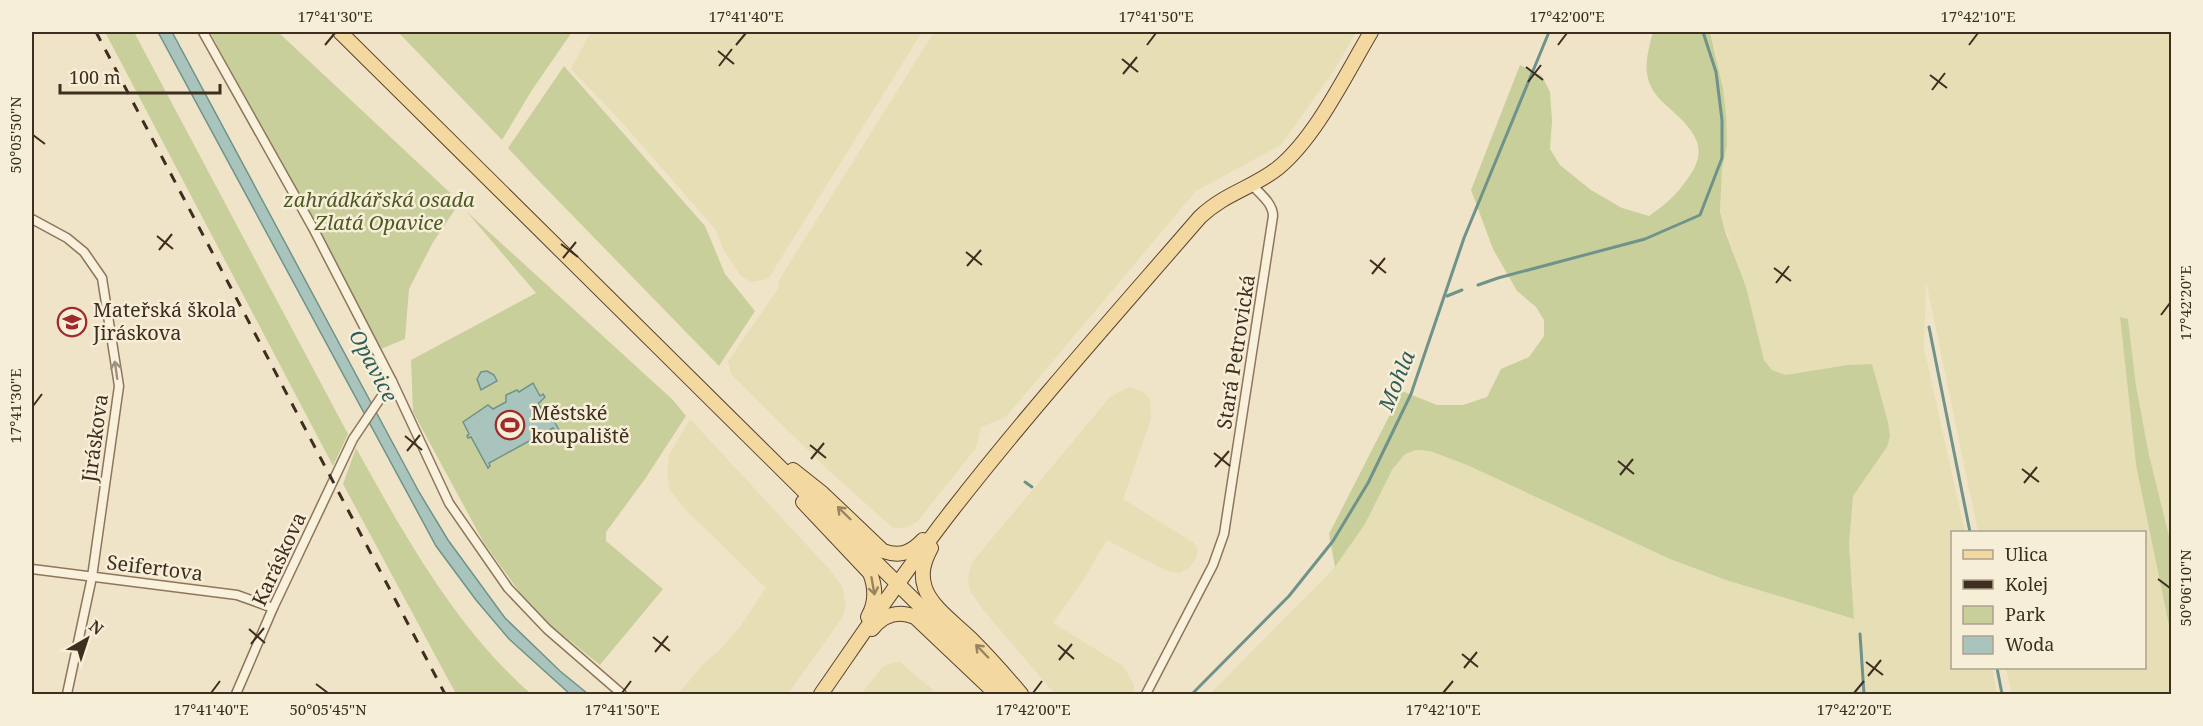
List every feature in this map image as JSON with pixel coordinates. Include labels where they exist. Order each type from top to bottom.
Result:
[{"type":"main road","points":[[340,32],[1009,694]]},
{"type":"main road","points":[[821,694],[897,584],[952,510],[1200,217],[1220,200],[1276,170],[1297,150],[1308,136],[1371,32]]},
{"type":"main road","points":[[757,445],[822,493],[873,543],[888,553],[900,554],[915,549],[952,510]]},
{"type":"main road","points":[[757,445],[814,514],[867,569],[872,579],[874,593],[872,608],[845,659]]},
{"type":"main road","points":[[952,510],[924,561],[922,572],[924,586],[934,603],[995,664],[1021,694]]},
{"type":"main road","points":[[845,659],[882,619],[903,614],[919,620],[998,694]]},
{"type":"street","points":[[203,32],[314,228],[392,381],[449,503],[508,588],[547,629],[622,694]]},
{"type":"street","name":"Stará Petrovická","points":[[1146,694],[1214,565],[1224,534],[1273,216],[1270,205],[1251,184]]},
{"type":"street","name":"Jiráskova","points":[[32,219],[67,238],[84,252],[102,278],[119,386],[92,577],[67,694]]},
{"type":"street","name":"Karáskova","points":[[236,694],[273,608],[353,439],[392,381]]},
{"type":"street","name":"Seifertova","points":[[32,569],[237,595],[273,608]]},
{"type":"shaded area","points":[[591,32],[922,32],[768,279],[751,282],[740,275],[724,251],[716,230],[618,118],[571,69]]},
{"type":"shaded area","points":[[934,32],[1356,32],[1335,69],[1281,145],[1196,191],[1006,417],[981,427],[976,448],[917,522],[905,528],[893,528],[827,469],[731,374],[728,361],[778,289],[784,272]]},
{"type":"shaded area","points":[[1710,32],[2171,32],[2171,544],[2149,455],[2136,386],[2128,319],[2120,317],[2136,465],[2171,635],[2171,694],[2012,694],[2006,669],[2146,669],[2146,531],[1978,531],[1926,281],[1924,348],[1965,531],[1951,531],[1951,669],[1992,669],[1997,694],[1210,694],[1335,567],[1365,524],[1392,470],[1405,454],[1416,450],[1430,451],[1467,465],[1670,559],[1726,580],[1854,619],[1849,544],[1853,496],[1887,447],[1872,364],[1847,365],[1786,375],[1772,370],[1764,360],[1739,269],[1720,212],[1722,169],[1727,145],[1716,54]]},
{"type":"shaded area","points":[[1129,387],[1142,391],[1150,399],[1151,419],[1123,499],[1194,543],[1198,551],[1188,569],[1180,573],[1167,571],[1107,540],[1082,582],[1053,623],[1123,666],[1134,684],[1134,694],[1055,694],[984,611],[970,591],[969,571],[974,560],[1110,397]]},
{"type":"shaded area","points":[[690,419],[830,570],[843,588],[846,607],[842,618],[788,694],[678,694],[739,628],[766,588],[687,511],[670,491],[667,472],[669,455]]},
{"type":"shaded area","points":[[900,662],[936,694],[861,694],[882,668]]},
{"type":"green space","points":[[105,32],[134,32],[348,434],[333,466]]},
{"type":"green space","name":"zahrádkářská osada Zlatá Opavice","points":[[210,32],[278,32],[460,202],[432,244],[409,289],[405,339],[381,349]]},
{"type":"green space","name":"zahrádkářská osada Zlatá Opavice","points":[[398,32],[572,32],[532,90],[502,140]]},
{"type":"green space","points":[[1653,32],[1710,32],[1723,89],[1726,114],[1727,145],[1722,169],[1720,212],[1746,287],[1764,360],[1772,370],[1786,375],[1847,365],[1872,364],[1890,436],[1887,447],[1853,496],[1849,544],[1854,619],[1726,580],[1670,559],[1467,465],[1430,451],[1416,450],[1405,454],[1392,470],[1365,524],[1335,567],[1329,534],[1402,391],[1437,405],[1463,405],[1487,397],[1501,369],[1529,357],[1544,336],[1544,320],[1536,307],[1517,291],[1493,249],[1471,190],[1520,65],[1542,76],[1550,92],[1552,121],[1550,149],[1560,165],[1591,190],[1622,208],[1649,216],[1672,198],[1690,175],[1698,158],[1697,142],[1687,126],[1655,93],[1649,81],[1647,63]]},
{"type":"green space","points":[[564,66],[705,226],[725,274],[755,311],[719,366],[508,148]]},
{"type":"green space","name":"Městské koupaliště","points":[[466,211],[673,400],[686,416],[645,479],[606,532],[606,541],[663,589],[600,665],[533,611],[484,543],[413,412],[411,360],[536,293]]},
{"type":"green space","points":[[2120,317],[2128,319],[2136,386],[2149,455],[2171,544],[2171,635],[2136,465]]},
{"type":"green space","points":[[356,448],[413,547],[455,610],[478,640],[531,694],[456,694],[343,484]]},
{"type":"water","points":[[158,32],[172,32],[419,492],[448,540],[505,618],[560,671],[588,694],[570,694],[509,639],[476,600],[436,546]]},
{"type":"water","name":"Městské koupaliště","points":[[487,371],[494,375],[497,381],[481,390],[477,379],[481,372]]},
{"type":"water","name":"Městské koupaliště","points":[[533,383],[540,396],[543,394],[545,397],[538,404],[541,408],[546,406],[559,430],[556,431],[553,428],[489,463],[488,468],[471,437],[468,438],[469,434],[463,422],[488,405],[493,409],[506,402],[506,395],[517,390],[519,392]]},
{"type":"waterway","name":"Mohla","points":[[1192,694],[1289,596],[1333,541],[1368,483],[1411,394],[1464,238],[1549,32]]},
{"type":"waterway","points":[[1478,285],[1645,239],[1700,215],[1722,158],[1722,120],[1716,72],[1703,32]]},
{"type":"waterway","points":[[1447,296],[1462,290]]},
{"type":"waterway","points":[[1929,327],[1970,531]]},
{"type":"waterway","points":[[1025,482],[1032,487]]},
{"type":"waterway","points":[[1860,634],[1864,694]]},
{"type":"waterway","points":[[1997,669],[2002,694]]},
{"type":"railway","points":[[96,32],[445,694]]},
{"type":"place","name":"Mateřská škola Jiráskova","points":[[72,322]]},
{"type":"place","name":"Městské koupaliště","points":[[510,425]]},
{"type":"water label","name":"Opavice","points":[[373,366]]}]
